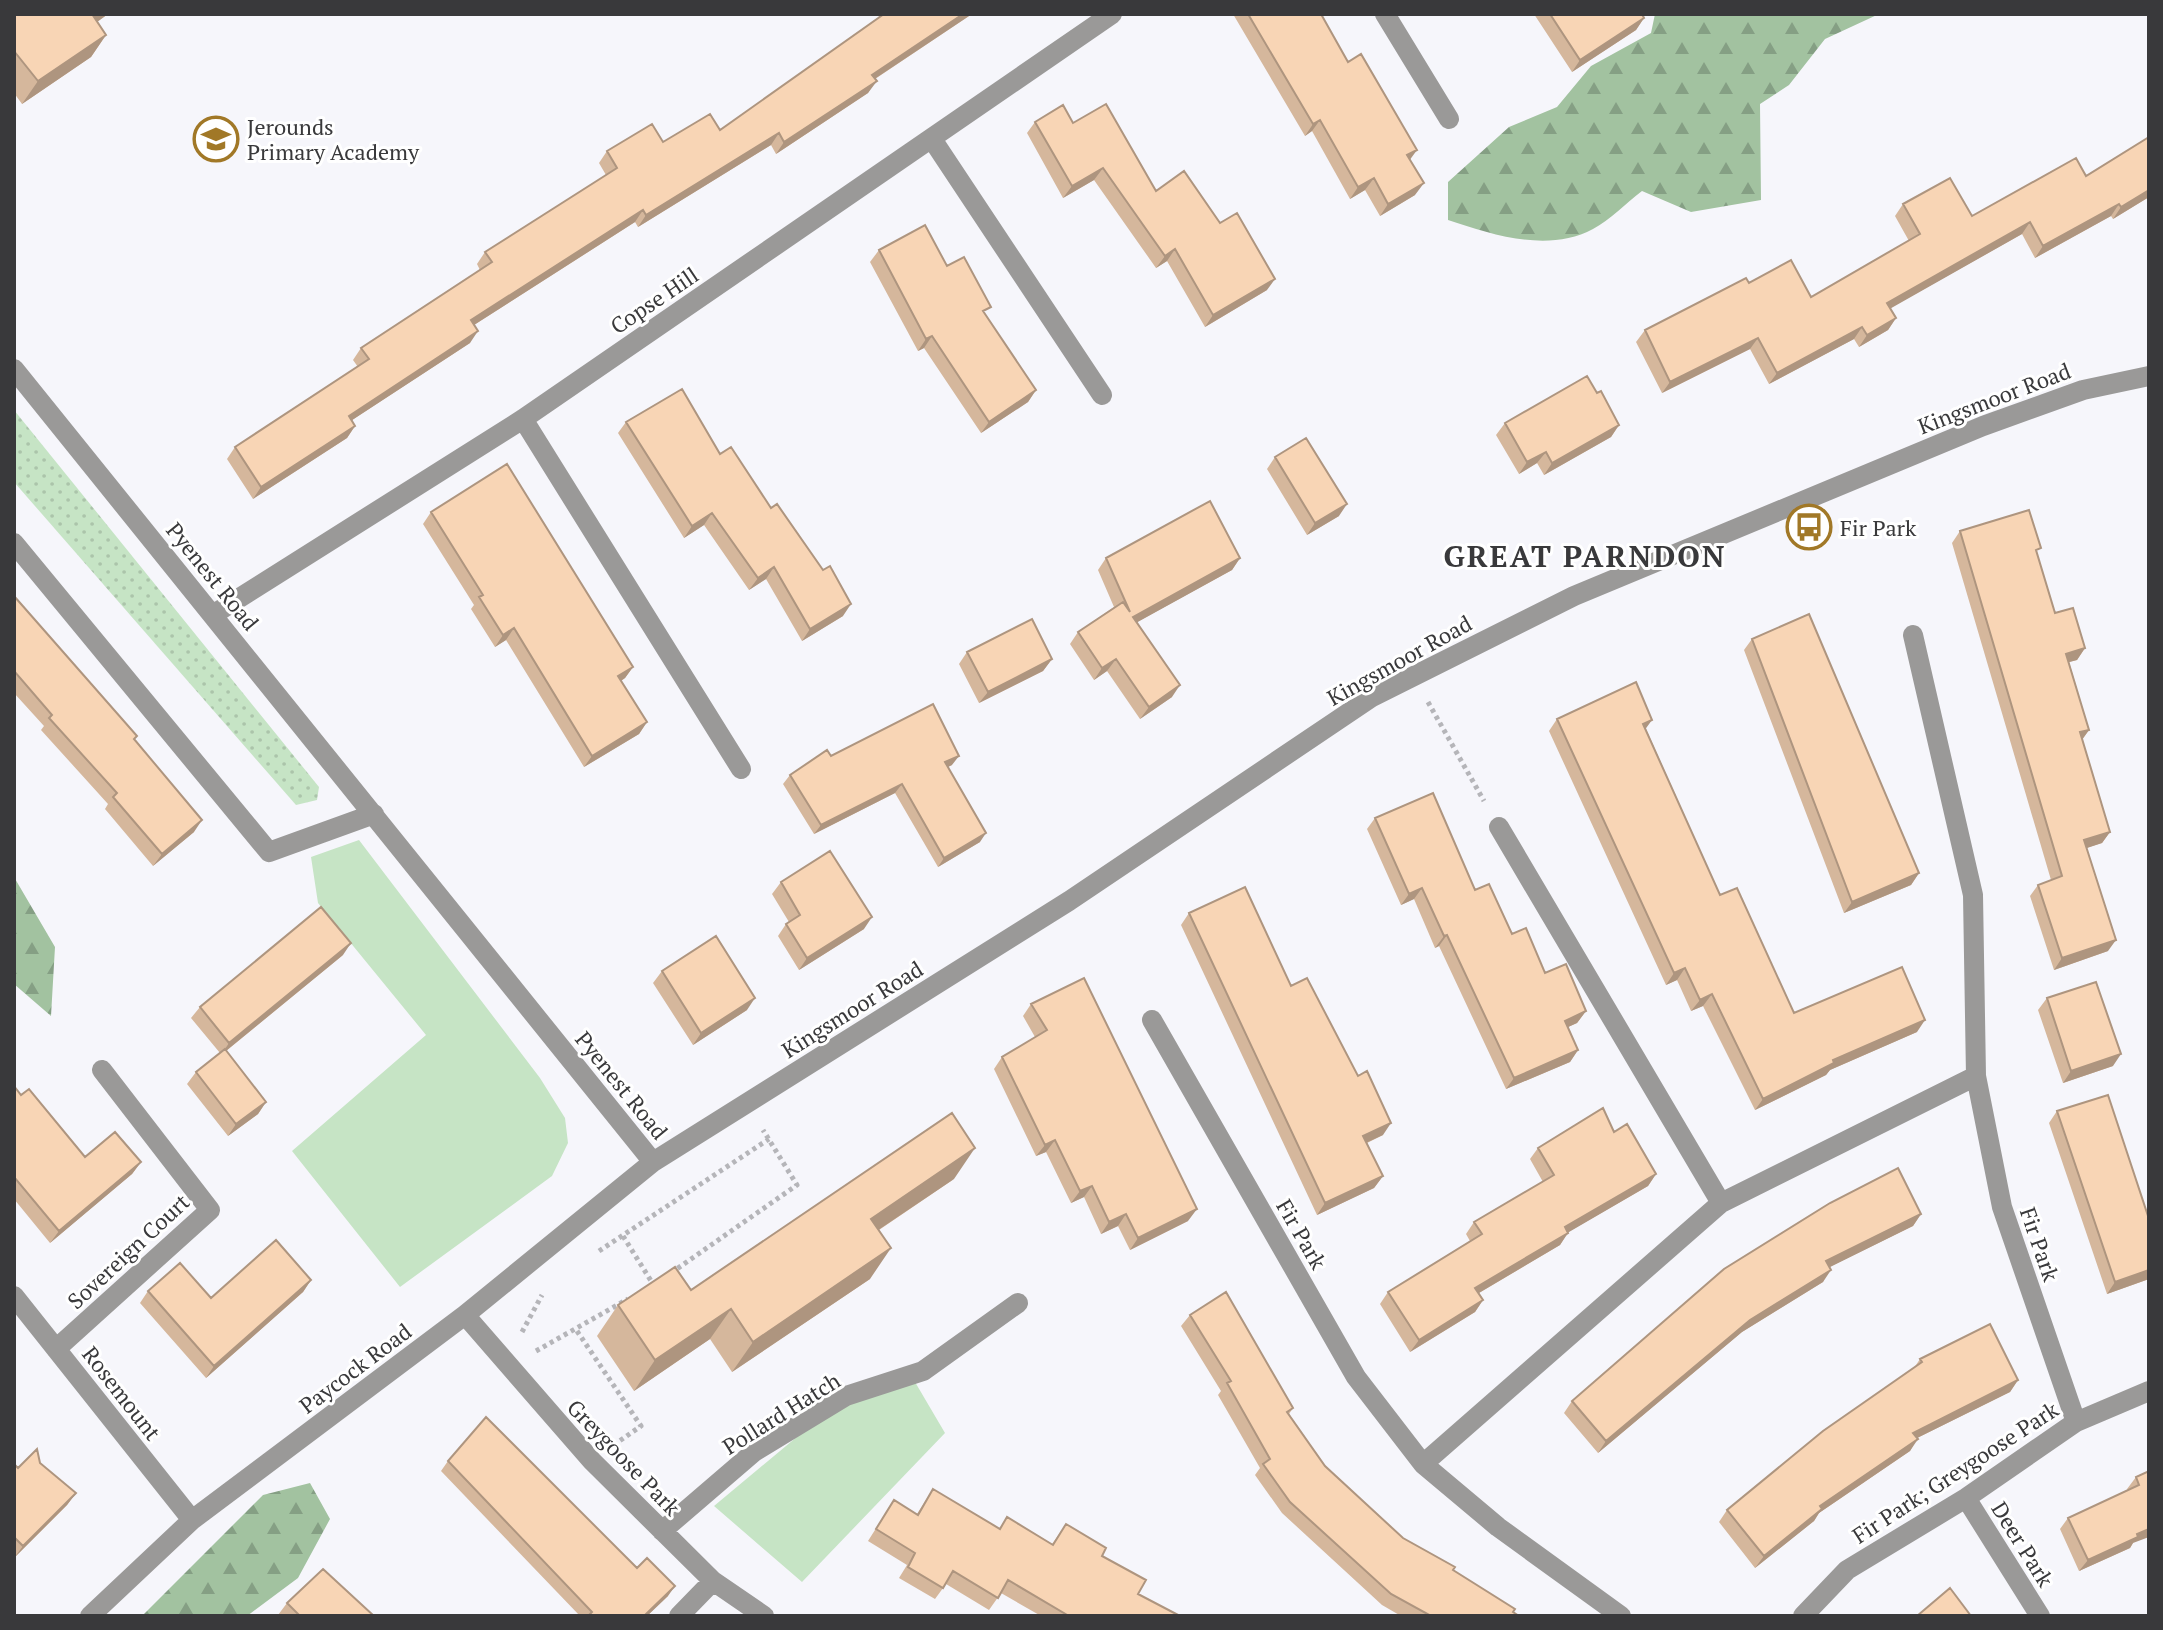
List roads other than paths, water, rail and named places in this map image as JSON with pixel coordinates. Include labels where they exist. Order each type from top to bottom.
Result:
[{"type":"street","name":"Copse Hill","points":[[214,614],[523,419],[1112,14]]},
{"type":"street","points":[[1385,14],[1449,119]]},
{"type":"street","points":[[932,139],[1102,395]]},
{"type":"street","name":"Pyenest Road","points":[[14,369],[653,1162]]},
{"type":"street","name":"Kingsmoor Road","points":[[653,1162],[1069,901],[1372,697],[1574,596],[1983,426],[2083,390],[2149,376]]},
{"type":"street","points":[[523,419],[741,769]]},
{"type":"street","points":[[14,543],[269,852],[374,814]]},
{"type":"street","name":"Fir Park","points":[[1913,635],[1973,895],[1976,1076],[2002,1207],[2076,1422]]},
{"type":"street","points":[[1499,827],[1721,1203]]},
{"type":"street","name":"Fir Park","points":[[1152,1020],[1356,1377],[1423,1464],[1498,1527],[1621,1616]]},
{"type":"street","name":"Sovereign Court","points":[[56,1349],[210,1210],[102,1070]]},
{"type":"street","points":[[1423,1464],[1721,1203],[1976,1076]]},
{"type":"street","name":"Paycock Road","points":[[90,1616],[192,1520],[465,1315],[653,1162]]},
{"type":"street","name":"Rosemount","points":[[14,1296],[192,1520]]},
{"type":"street","name":"Pollard Hatch","points":[[662,1531],[754,1452],[846,1396],[923,1371],[1018,1303]]},
{"type":"street","name":"Greygoose Park","points":[[465,1315],[592,1461],[713,1581],[764,1616]]},
{"type":"street","name":"Fir Park; Greygoose Park","points":[[1803,1616],[1847,1570],[1966,1498],[2076,1422],[2149,1391]]},
{"type":"street","name":"Deer Park","points":[[1966,1498],[2040,1616]]},
{"type":"street","points":[[679,1616],[713,1581]]},
{"type":"place","name":"Jerounds Primary Academy","points":[[216,139]]},
{"type":"place","name":"Fir Park","points":[[1809,527]]},
{"type":"district","name":"GREAT PARNDON","points":[[1585,556]]}]
